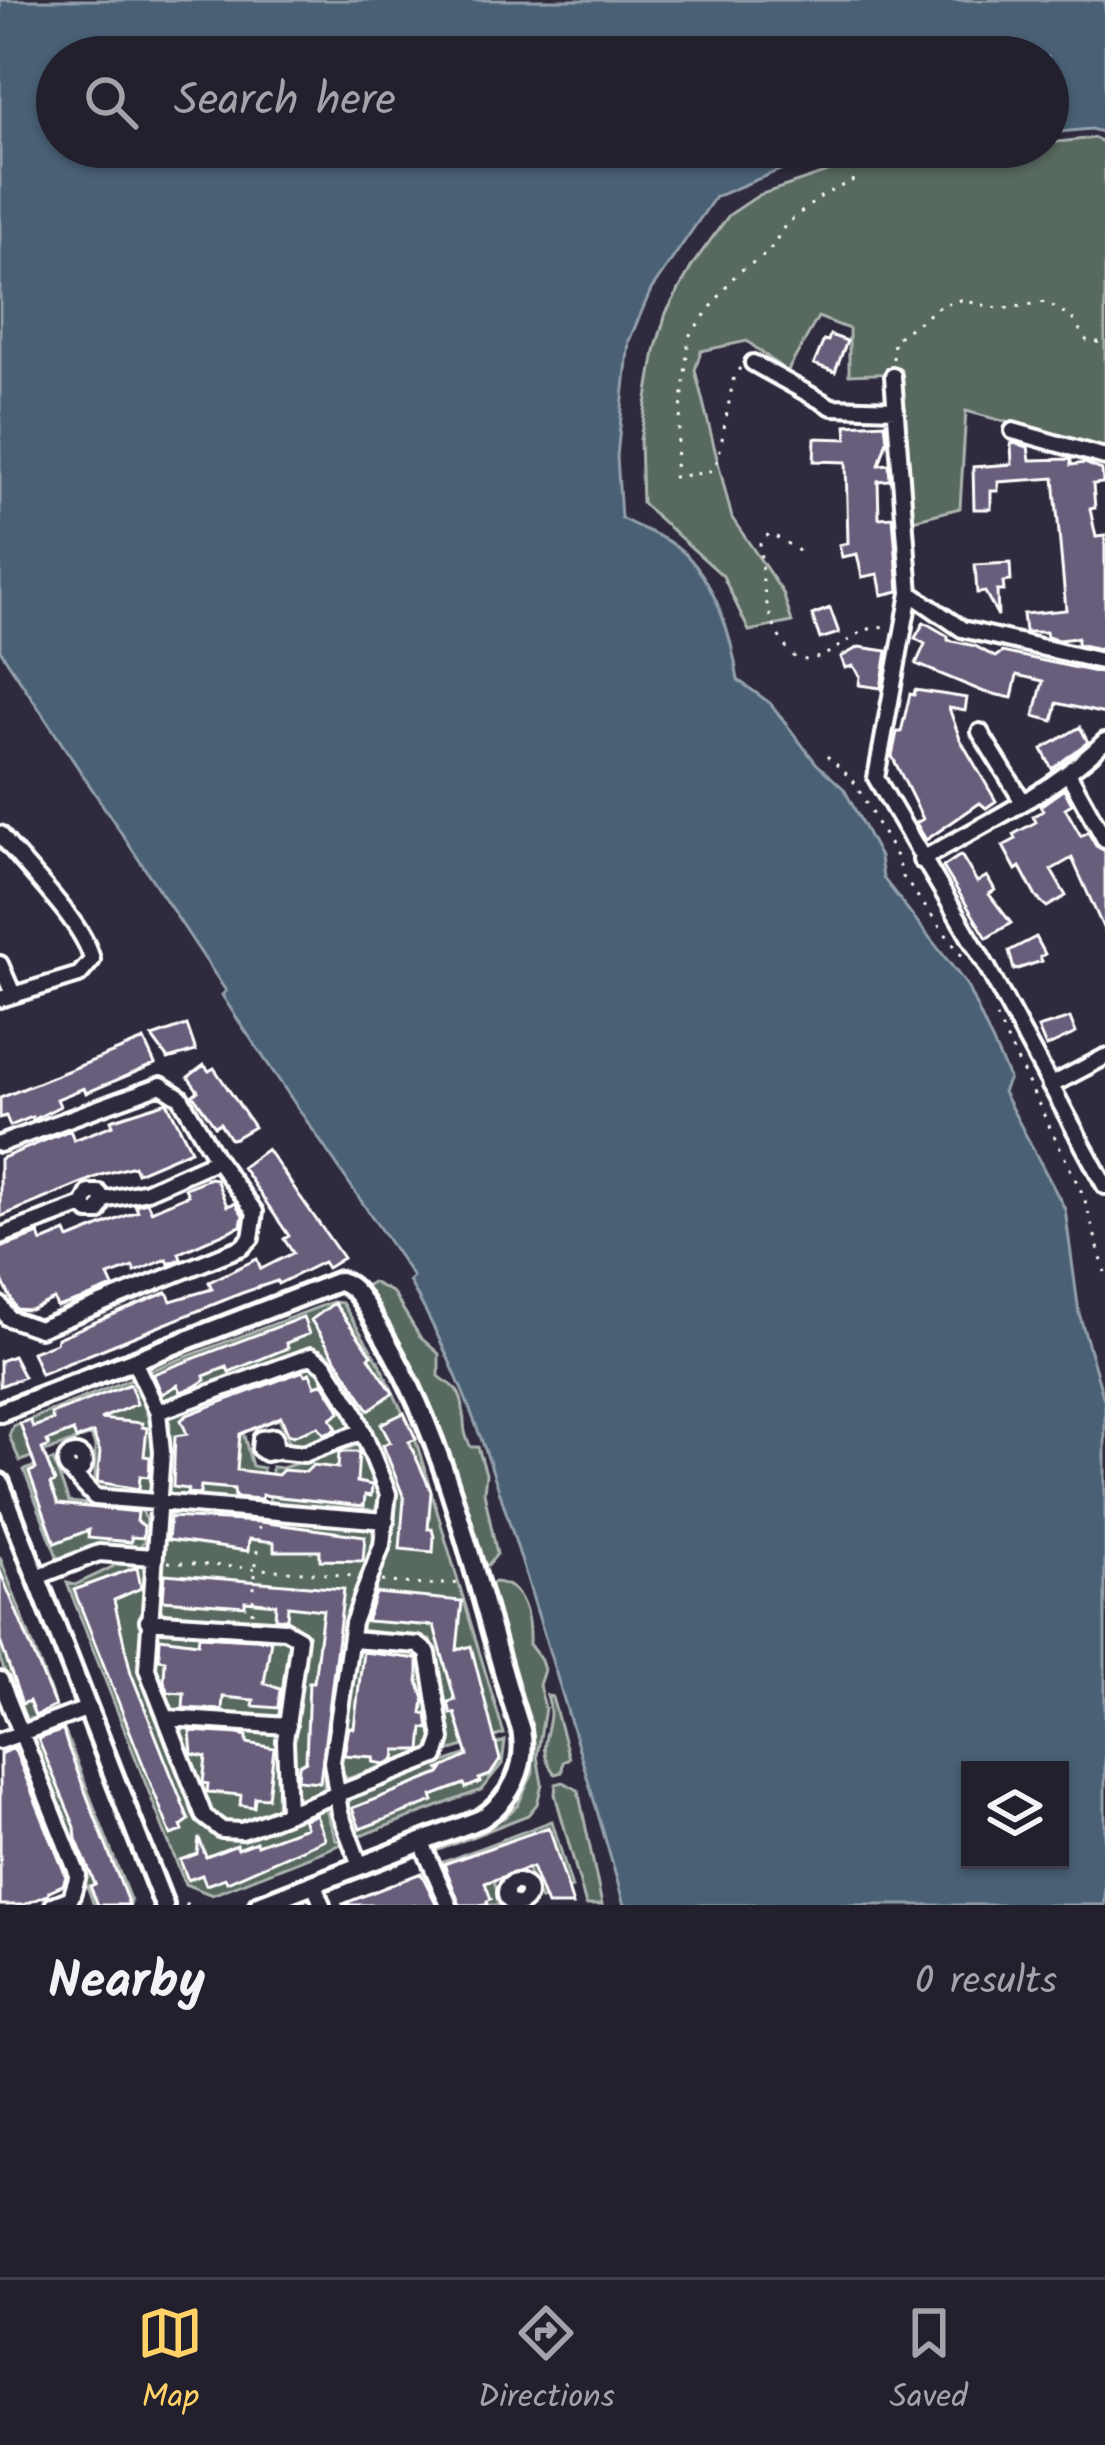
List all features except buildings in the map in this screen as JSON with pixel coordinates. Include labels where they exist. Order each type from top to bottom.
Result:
[{"type":"street","points":[[753,363],[832,407],[896,409]]},
{"type":"street","points":[[893,376],[910,593],[876,778],[987,967],[1105,1186]]},
{"type":"street","points":[[1013,431],[1105,457]]},
{"type":"street","points":[[910,593],[962,629],[1105,662]]},
{"type":"street","points":[[980,732],[1023,802]]},
{"type":"street","points":[[921,860],[1068,773],[1105,741]]},
{"type":"street","points":[[1068,773],[1105,840]]},
{"type":"street","points":[[0,834],[70,916],[92,960],[79,975],[7,996],[0,964]]},
{"type":"street","points":[[1051,1086],[1105,1057]]},
{"type":"street","points":[[0,1144],[161,1085],[180,1097],[255,1212],[251,1238],[242,1247],[39,1329],[8,1318],[0,1305]]},
{"type":"street","points":[[0,1236],[83,1204],[89,1212],[98,1212],[104,1200],[147,1191],[217,1160]]},
{"type":"street","points":[[0,1412],[340,1281],[357,1293],[397,1358],[448,1480],[523,1740],[520,1770],[494,1810],[259,1905]]},
{"type":"street","points":[[158,1412],[311,1356],[326,1365],[363,1431],[388,1494],[386,1521],[352,1640],[332,1762],[335,1794],[360,1865]]},
{"type":"street","points":[[134,1360],[158,1412],[162,1452],[147,1669],[204,1816],[222,1830],[242,1831],[436,1756],[442,1739],[428,1653],[418,1645],[352,1640]]},
{"type":"street","points":[[276,1450],[304,1454],[363,1431]]},
{"type":"street","points":[[72,1472],[95,1497],[386,1521]]},
{"type":"street","points":[[0,1483],[164,1905]]},
{"type":"street","points":[[37,1576],[99,1553],[156,1558]]},
{"type":"street","points":[[148,1621],[293,1631],[299,1638],[288,1726],[288,1811]]},
{"type":"street","points":[[0,1680],[79,1875],[71,1898],[52,1905]]},
{"type":"street","points":[[0,1741],[89,1708]]},
{"type":"street","points":[[168,1718],[288,1726]]},
{"type":"street","points":[[422,1841],[449,1905]]},
{"type":"street","points":[[314,1883],[322,1905]]},
{"type":"path","points":[[753,363],[743,365],[734,376],[718,460],[710,472],[674,477],[689,336],[728,283],[768,253],[786,224],[852,181],[856,173]]},
{"type":"path","points":[[893,376],[894,340],[941,305],[962,300],[1001,309],[1046,302],[1072,318],[1087,341],[1105,343]]},
{"type":"path","points":[[799,551],[770,533],[760,543],[763,596],[786,650],[796,659],[816,659],[875,625],[903,630]]},
{"type":"path","points":[[827,755],[854,780],[903,877],[964,959]]},
{"type":"path","points":[[995,1016],[1084,1197],[1105,1271]]},
{"type":"path","points":[[251,1621],[260,1517]]},
{"type":"path","points":[[156,1558],[424,1586],[468,1581]]},
{"type":"path","points":[[185,1905],[193,1905]]},
{"type":"green space","points":[[1094,138],[1105,143],[1105,449],[966,411],[960,508],[909,521],[899,373],[849,375],[849,329],[818,317],[787,372],[747,341],[701,351],[695,370],[732,518],[783,593],[792,622],[749,631],[723,576],[642,503],[640,440],[666,313],[693,264],[729,215],[759,195],[839,168],[1069,168],[1069,141]]},
{"type":"green space","points":[[372,1282],[393,1293],[420,1337],[439,1354],[439,1376],[455,1388],[462,1402],[467,1440],[471,1447],[478,1447],[486,1474],[484,1492],[497,1554],[488,1565],[481,1565],[419,1390],[365,1291]]},
{"type":"green space","points":[[332,1302],[342,1303],[380,1364],[416,1441],[504,1734],[448,1751],[430,1640],[362,1630],[365,1599],[395,1525],[395,1499],[381,1448],[330,1356],[320,1349],[304,1349],[166,1403],[157,1396],[146,1372]]},
{"type":"green space","points":[[309,1363],[337,1392],[350,1430],[292,1448],[279,1419],[243,1432],[252,1466],[263,1468],[262,1503],[175,1497],[169,1492],[170,1416]]},
{"type":"green space","points":[[133,1378],[153,1444],[152,1489],[146,1495],[95,1490],[91,1435],[20,1461],[9,1436],[13,1426]]},
{"type":"green space","points":[[364,1447],[380,1496],[374,1513],[269,1504],[272,1467]]},
{"type":"green space","points":[[53,1460],[69,1502],[141,1509],[147,1530],[138,1549],[93,1546],[58,1559],[24,1470]]},
{"type":"green space","points":[[175,1510],[370,1526],[372,1551],[354,1596],[332,1693],[324,1791],[293,1798],[291,1762],[307,1643],[293,1626],[165,1613],[156,1606],[163,1522]]},
{"type":"green space","points":[[0,1557],[57,1710],[34,1719],[22,1718],[0,1659]]},
{"type":"green space","points":[[123,1559],[142,1561],[145,1568],[139,1667],[197,1817],[226,1834],[242,1835],[325,1807],[336,1840],[344,1843],[212,1895],[185,1884],[67,1583],[75,1585]]},
{"type":"green space","points":[[494,1582],[519,1596],[527,1613],[529,1644],[544,1670],[539,1685],[545,1708],[537,1756],[542,1784],[537,1804],[528,1815],[436,1851],[435,1846],[504,1818],[518,1805],[533,1772],[532,1740],[487,1586]]},
{"type":"green space","points":[[162,1627],[288,1639],[291,1648],[279,1718],[172,1710],[152,1657]]},
{"type":"green space","points":[[363,1648],[418,1650],[435,1741],[430,1749],[347,1779],[339,1769],[355,1657]]},
{"type":"green space","points":[[547,1695],[552,1697],[569,1758],[562,1772],[555,1774],[545,1753],[550,1717]]},
{"type":"green space","points":[[62,1724],[130,1905],[94,1905],[33,1742],[40,1732]]},
{"type":"green space","points":[[189,1724],[278,1734],[277,1811],[230,1824],[212,1812],[179,1734]]},
{"type":"green space","points":[[505,1741],[502,1764],[481,1790],[358,1837],[346,1807],[355,1793]]},
{"type":"green space","points":[[563,1782],[578,1790],[602,1905],[586,1905],[555,1794],[556,1784]]},
{"type":"green space","points":[[552,1821],[572,1888],[541,1900],[527,1868],[493,1879],[503,1905],[456,1905],[441,1863]]},
{"type":"water","points":[[0,0],[1105,0],[1105,133],[1069,131],[1069,36],[36,36],[36,168],[785,168],[715,197],[651,290],[629,341],[617,456],[621,518],[668,541],[693,562],[720,610],[738,680],[770,703],[816,763],[844,789],[880,857],[883,878],[966,984],[1009,1078],[1003,1092],[1065,1209],[1079,1313],[1105,1403],[1105,1905],[624,1905],[496,1480],[449,1359],[409,1281],[413,1277],[222,995],[226,991],[0,650]]}]
